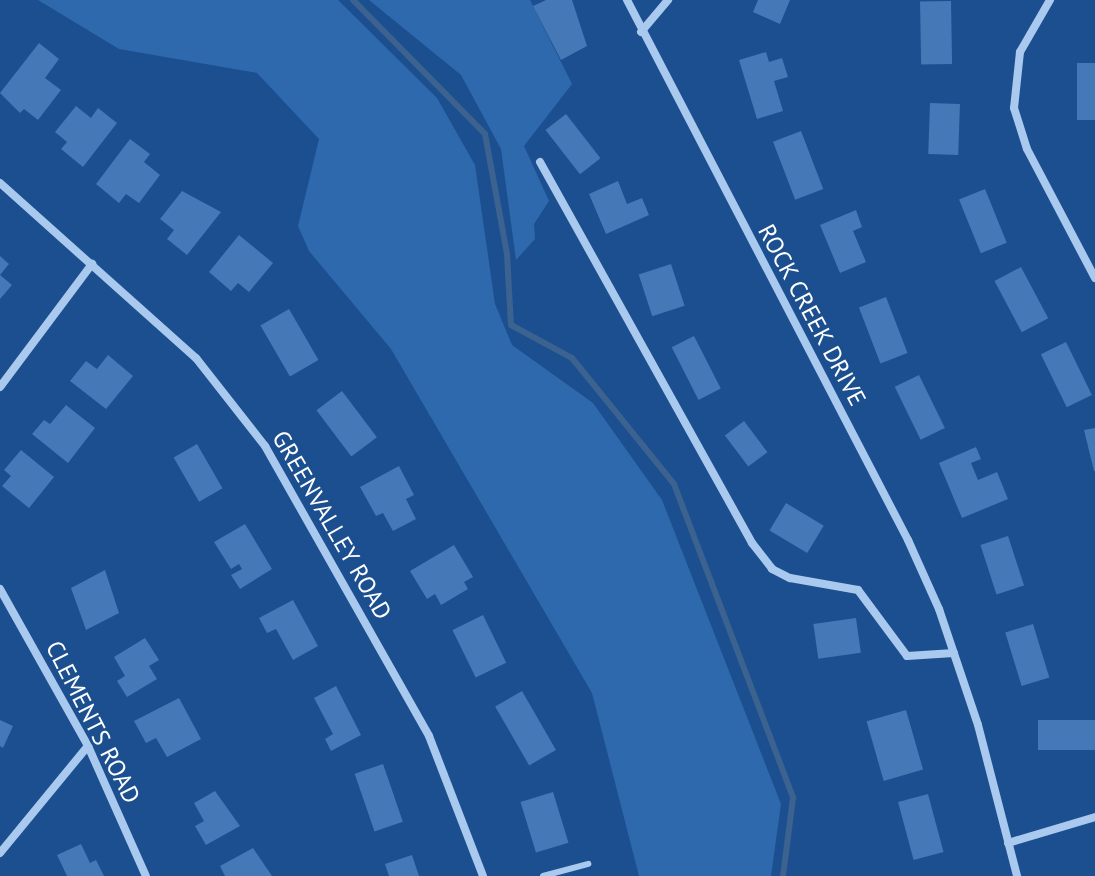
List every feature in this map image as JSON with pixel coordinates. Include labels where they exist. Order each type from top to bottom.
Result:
[{"type":"street","name":"ROCK CREEK DRIVE","points":[[627,0],[908,540],[954,653],[1017,876]]},
{"type":"street","points":[[641,32],[668,0]]},
{"type":"street","points":[[1050,0],[1020,52],[1014,108],[1027,149],[1095,278]]},
{"type":"street","points":[[540,162],[752,543],[772,569],[790,578],[858,590],[907,656],[954,653]]},
{"type":"street","name":"GREENVALLEY ROAD","points":[[0,183],[196,358],[265,446],[429,736],[483,876]]},
{"type":"street","points":[[0,387],[92,264]]},
{"type":"street","name":"CLEMENTS ROAD","points":[[0,589],[88,746],[146,876]]},
{"type":"street","points":[[0,853],[88,746]]},
{"type":"street","points":[[1008,843],[1095,817]]},
{"type":"lane","points":[[543,876],[588,864]]},
{"type":"shaded area","points":[[38,0],[338,0],[437,98],[475,165],[495,304],[512,345],[593,403],[662,500],[781,804],[771,876],[639,876],[592,693],[391,349],[309,251],[298,226],[319,139],[257,73],[119,49]]},
{"type":"shaded area","points":[[369,0],[530,0],[572,84],[524,146],[549,201],[534,224],[535,239],[516,260],[501,149],[461,75]]},
{"type":"building","points":[[546,0],[572,0],[587,46],[561,60],[533,6]]},
{"type":"building","points":[[758,0],[790,0],[780,24],[753,12]]},
{"type":"building","points":[[951,1],[952,64],[921,65],[920,2]]},
{"type":"building","points":[[39,43],[59,59],[45,78],[61,90],[38,120],[24,109],[20,113],[0,93]]},
{"type":"building","points":[[766,52],[769,62],[782,58],[788,77],[774,81],[783,111],[757,119],[739,60]]},
{"type":"building","points":[[1077,63],[1095,63],[1095,120],[1077,120]]},
{"type":"building","points":[[930,103],[960,104],[958,155],[928,154]]},
{"type":"building","points":[[76,106],[91,118],[98,108],[117,123],[83,167],[61,149],[67,142],[55,132]]},
{"type":"building","points":[[566,114],[600,158],[580,174],[546,130]]},
{"type":"building","points":[[801,131],[823,189],[795,200],[773,142]]},
{"type":"building","points":[[130,139],[150,154],[144,162],[160,175],[139,203],[126,194],[119,203],[96,184]]},
{"type":"building","points":[[618,181],[627,204],[642,198],[649,215],[606,234],[589,194]]},
{"type":"building","points":[[985,189],[1007,243],[981,253],[959,199]]},
{"type":"building","points":[[182,191],[221,212],[187,255],[167,239],[174,230],[160,219]]},
{"type":"building","points":[[856,210],[862,227],[853,231],[866,262],[840,273],[820,225]]},
{"type":"building","points":[[239,235],[273,263],[249,292],[238,283],[231,291],[209,272]]},
{"type":"building","points":[[0,256],[9,264],[0,275]]},
{"type":"building","points":[[671,264],[685,306],[652,316],[639,275]]},
{"type":"building","points":[[1021,267],[1048,318],[1022,332],[995,281]]},
{"type":"building","points":[[0,275],[12,285],[0,299]]},
{"type":"building","points":[[886,297],[908,353],[880,363],[859,307]]},
{"type":"building","points":[[289,309],[318,360],[290,377],[260,326]]},
{"type":"building","points":[[694,336],[721,389],[699,400],[672,347]]},
{"type":"building","points":[[1066,342],[1092,395],[1067,407],[1041,354]]},
{"type":"building","points":[[108,355],[133,376],[106,409],[70,381],[86,361],[97,369]]},
{"type":"building","points":[[919,375],[945,428],[921,440],[895,387]]},
{"type":"building","points":[[342,391],[377,437],[351,457],[316,410]]},
{"type":"building","points":[[66,405],[95,428],[68,463],[32,434],[44,420],[50,424]]},
{"type":"building","points":[[744,421],[767,452],[748,467],[725,435]]},
{"type":"building","points":[[1095,428],[1095,471],[1094,471],[1084,430]]},
{"type":"building","points":[[197,444],[222,488],[199,502],[174,457]]},
{"type":"building","points":[[976,447],[981,459],[971,463],[978,480],[997,472],[1008,499],[962,518],[939,463]]},
{"type":"building","points":[[21,450],[54,477],[29,508],[2,486],[11,476],[4,470]]},
{"type":"building","points":[[399,466],[414,495],[406,499],[416,519],[393,531],[383,513],[376,516],[360,487]]},
{"type":"building","points":[[786,503],[824,526],[807,553],[770,530]]},
{"type":"building","points":[[245,524],[272,569],[240,589],[231,575],[242,569],[239,564],[231,569],[214,542]]},
{"type":"building","points":[[1008,536],[1024,585],[996,594],[980,545]]},
{"type":"building","points":[[454,545],[473,577],[464,582],[468,589],[441,605],[435,594],[427,599],[410,571]]},
{"type":"building","points":[[105,570],[119,613],[86,630],[71,588]]},
{"type":"building","points":[[293,600],[318,646],[293,660],[276,629],[267,633],[259,618]]},
{"type":"building","points":[[483,615],[506,663],[476,678],[452,630]]},
{"type":"building","points":[[856,618],[861,653],[818,659],[813,624]]},
{"type":"building","points":[[1033,624],[1049,678],[1022,686],[1005,632]]},
{"type":"building","points":[[145,638],[159,660],[149,666],[157,679],[127,697],[117,681],[125,676],[114,657]]},
{"type":"building","points":[[336,686],[361,735],[331,751],[325,739],[333,734],[314,698]]},
{"type":"building","points":[[522,691],[556,750],[529,765],[495,706]]},
{"type":"building","points":[[179,698],[201,739],[167,757],[156,738],[146,743],[134,721]]},
{"type":"building","points":[[906,710],[923,770],[884,781],[867,721]]},
{"type":"building","points":[[0,720],[13,726],[3,748],[0,746]]},
{"type":"building","points":[[1038,720],[1095,720],[1095,750],[1038,750]]},
{"type":"building","points":[[383,764],[403,822],[374,831],[355,774]]},
{"type":"building","points":[[215,791],[240,826],[206,845],[195,826],[204,821],[194,803]]},
{"type":"building","points":[[553,792],[568,843],[536,853],[520,802]]},
{"type":"building","points":[[928,794],[944,852],[914,860],[898,802]]},
{"type":"building","points":[[81,844],[90,863],[96,860],[104,876],[67,876],[57,855]]},
{"type":"building","points":[[253,848],[272,876],[225,876],[220,866]]},
{"type":"building","points":[[412,855],[419,876],[389,876],[385,864]]},
{"type":"waterway","points":[[353,0],[485,134],[507,254],[511,325],[572,358],[674,484],[793,798],[783,876]]}]
